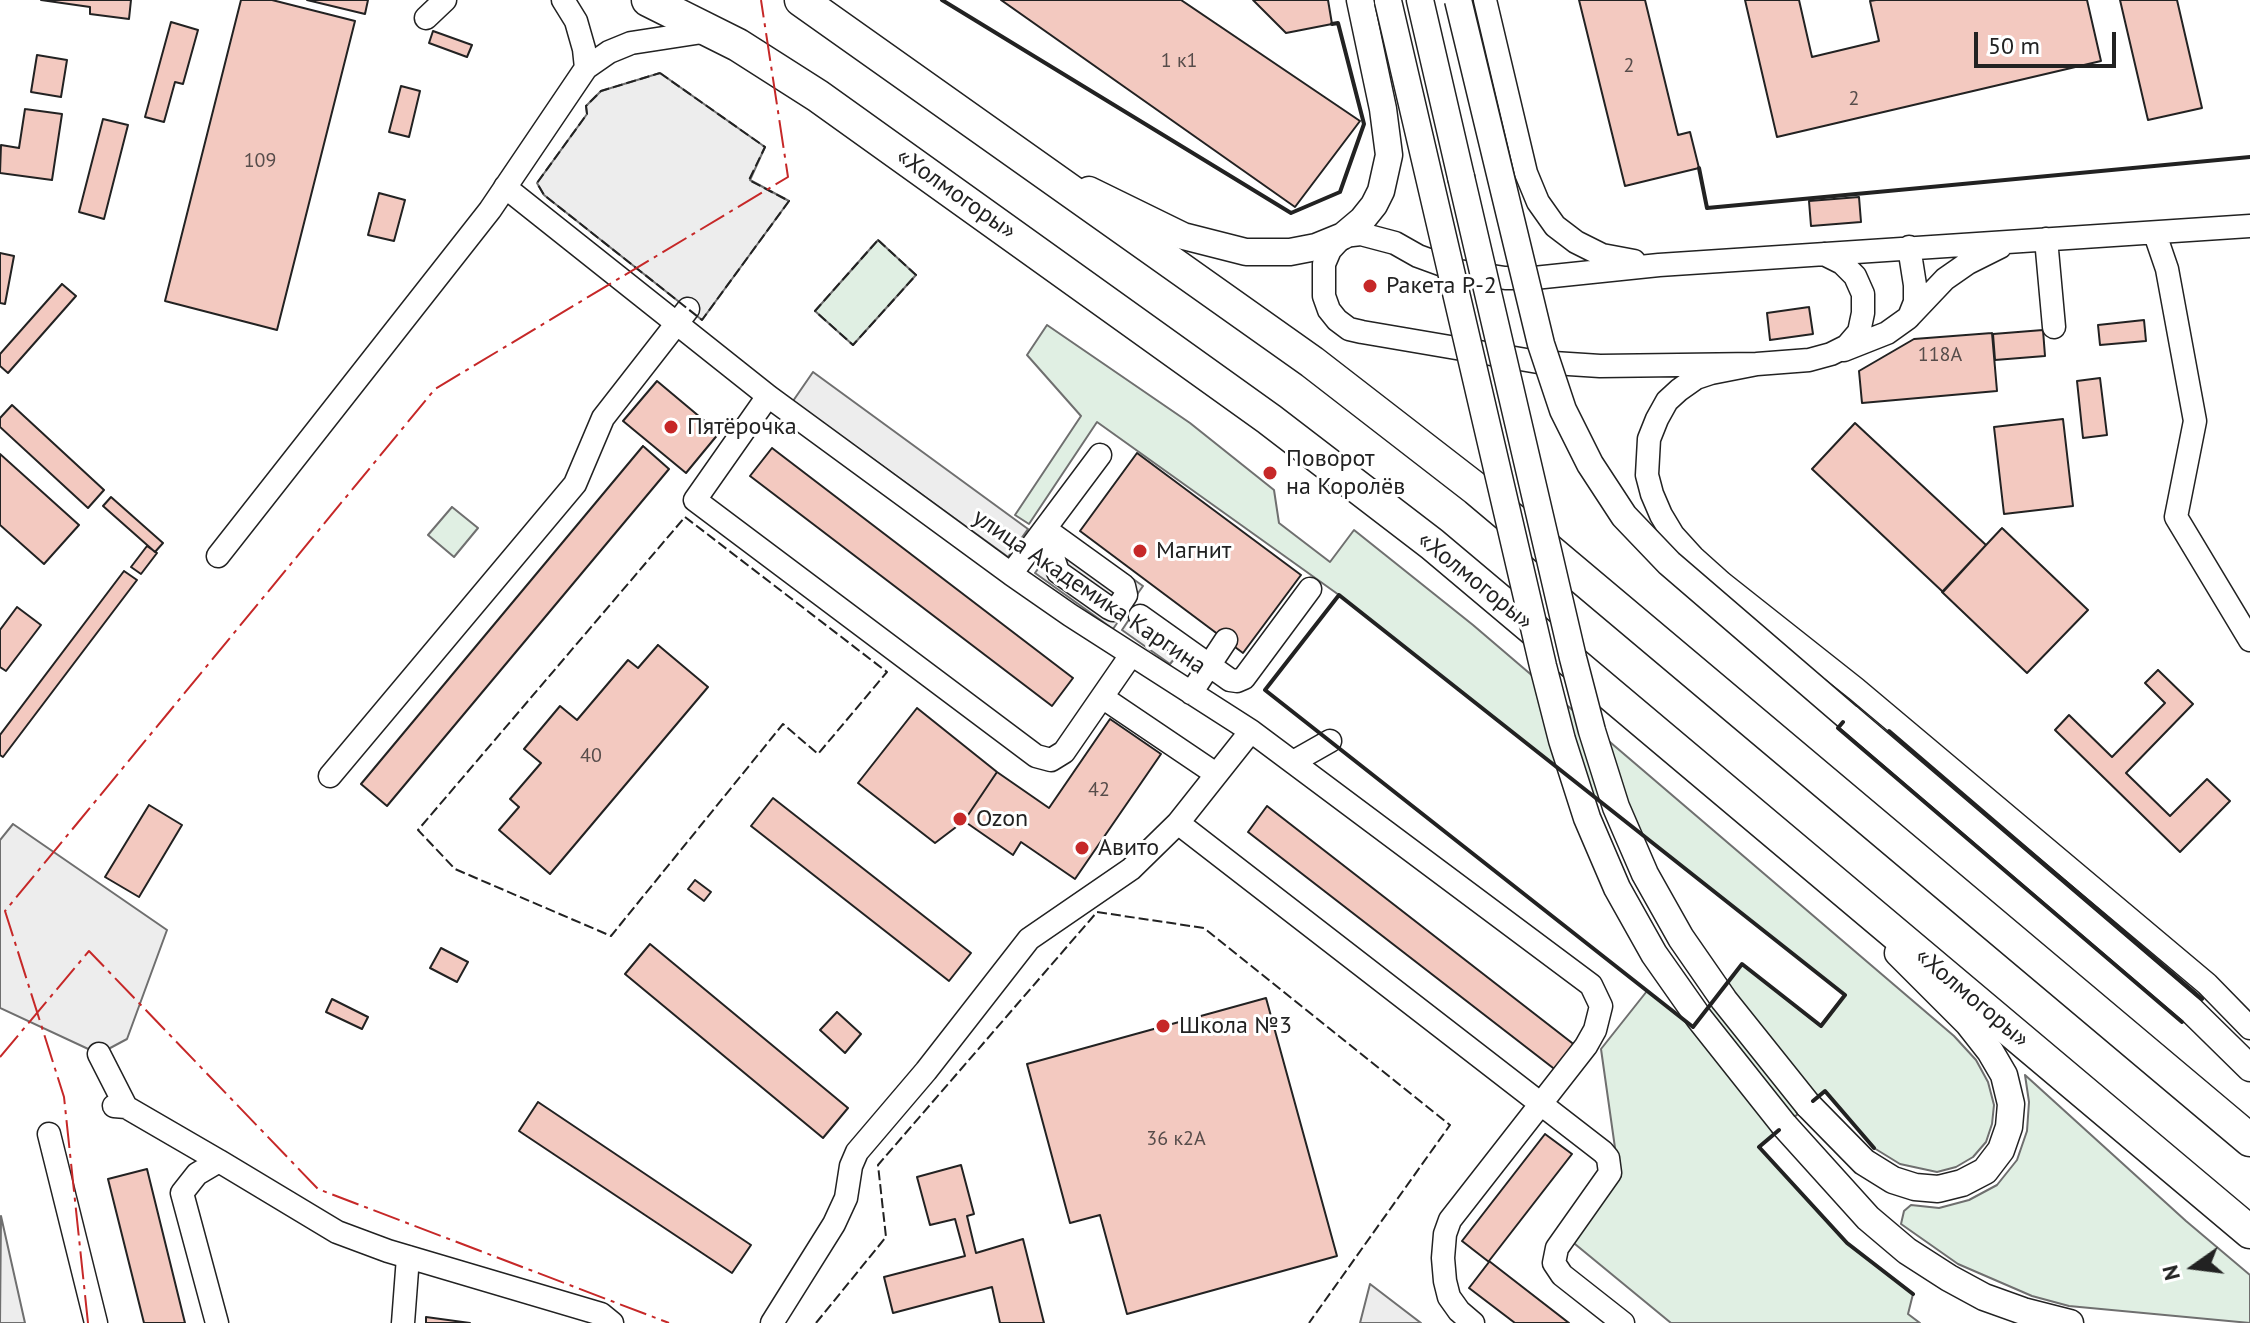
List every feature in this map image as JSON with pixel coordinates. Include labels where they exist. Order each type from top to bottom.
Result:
[{"type":"highway","name":"«Холмогоры»","points":[[648,0],[738,45],[831,105],[1269,419],[1432,544],[2250,1232]]},
{"type":"highway","points":[[801,0],[1312,362],[1476,489],[2250,1140]]},
{"type":"main road","points":[[1012,151],[1142,217],[1183,236],[1219,247],[1279,253],[1316,247],[1343,236],[1374,205],[1381,191],[1389,155],[1383,109],[1360,0]]},
{"type":"main road","points":[[1388,0],[1562,740],[1587,818],[1617,888],[1654,954],[1699,1018],[1784,1125],[1868,1218],[1907,1251],[1984,1297],[2070,1323]]},
{"type":"main road","points":[[1420,0],[1573,658],[1616,807],[1645,874],[1681,938],[1724,1000],[1808,1105],[1864,1162],[1893,1180],[1915,1187],[1938,1189],[1962,1183],[1985,1171],[2001,1150],[2009,1127],[2011,1104],[2004,1075],[1990,1051],[1968,1023],[1792,846]]},
{"type":"main road","points":[[1458,0],[1541,344],[1563,410],[1590,464],[1624,516],[1669,563],[2192,1011],[2250,1068]]},
{"type":"street","points":[[426,18],[445,0]]},
{"type":"street","points":[[563,0],[576,21],[586,68]]},
{"type":"street","points":[[1485,0],[1526,173],[1538,202],[1555,226],[1576,242],[1602,255],[1659,265]]},
{"type":"street","points":[[218,556],[490,210],[586,68],[609,52],[631,43],[709,31]]},
{"type":"street","name":"улица Академика Каргина","points":[[505,187],[682,316],[768,396],[1011,574],[1251,731],[1591,985],[1601,1006],[1595,1030],[1586,1046],[1450,1220],[1443,1258],[1449,1297],[1463,1319]]},
{"type":"street","points":[[2036,240],[1994,248],[1968,263],[1945,279],[1908,318],[1865,344],[1809,360],[1757,364],[1600,366],[1538,362],[1349,329],[1329,310],[1322,281],[1330,250],[1343,236],[1361,234],[1378,237],[1459,271],[1505,278],[1534,278],[1659,265],[1909,247],[2036,240],[2155,234],[2250,226]]},
{"type":"street","points":[[2155,234],[2167,269],[2195,421],[2176,517],[2250,640]]},
{"type":"street","points":[[2036,240],[2054,327]]},
{"type":"street","points":[[1908,318],[1915,302],[1914,266],[1909,247]]},
{"type":"street","points":[[1824,254],[1842,263],[1855,276],[1863,294],[1859,332],[1847,346],[1831,354]]},
{"type":"street","points":[[330,776],[575,484],[603,418],[682,316]]},
{"type":"street","points":[[1757,364],[1696,378],[1667,401],[1657,419],[1649,439],[1647,475],[1652,494],[1673,535],[1722,583],[1856,689],[2207,984],[2250,1028]]},
{"type":"street","points":[[768,396],[695,500],[1043,759],[1051,760],[1064,752],[1131,655]]},
{"type":"street","points":[[1011,574],[1100,455]]},
{"type":"street","points":[[1140,616],[1230,680],[1237,681],[1244,678],[1310,589]]},
{"type":"street","points":[[1191,693],[1226,640]]},
{"type":"street","points":[[1102,697],[1216,774]]},
{"type":"street","points":[[772,1323],[834,1224],[846,1198],[851,1166],[857,1152],[926,1071],[1029,939],[1131,869],[1178,823],[1251,731]]},
{"type":"street","points":[[1293,762],[1330,741]]},
{"type":"street","points":[[1178,823],[1603,1152],[1611,1165],[1607,1180],[1554,1255],[1556,1270],[1623,1323]]},
{"type":"street","points":[[99,1054],[120,1107],[219,1161],[337,1232],[408,1257],[601,1314],[612,1323]]},
{"type":"street","points":[[49,1134],[96,1323]]},
{"type":"street","points":[[217,1323],[182,1193],[197,1174],[219,1161]]},
{"type":"street","points":[[403,1323],[408,1257]]},
{"type":"green space","points":[[878,240],[916,275],[853,345],[815,311]]},
{"type":"green space","points":[[1047,325],[1190,423],[1274,490],[1279,523],[1330,562],[1354,530],[1473,625],[1954,1036],[1976,1060],[1988,1082],[1994,1105],[1992,1124],[1986,1142],[1973,1157],[1956,1167],[1937,1172],[1900,1164],[1874,1148],[1825,1091],[1759,1147],[1847,1243],[1913,1294],[1908,1314],[1920,1323],[1671,1323],[1564,1235],[1618,1169],[1601,1049],[1647,991],[1693,1027],[1742,964],[1820,1026],[1845,995],[1339,595],[1097,422],[1029,524],[1015,515],[1081,416],[1027,355]]},
{"type":"green space","points":[[452,507],[478,528],[454,557],[428,535]]},
{"type":"green space","points":[[2025,1075],[2250,1275],[2250,1323],[2069,1306],[2032,1296],[1958,1264],[1901,1224],[1904,1211],[1911,1205],[1939,1208],[1969,1200],[1997,1185],[2017,1160],[2027,1131],[2029,1102]]},
{"type":"shaded area","points":[[660,73],[765,147],[750,180],[789,201],[702,320],[544,195],[537,183],[587,114],[586,106],[601,91]]},
{"type":"shaded area","points":[[813,372],[1028,529],[1008,557],[793,401]]},
{"type":"shaded area","points":[[1065,531],[1143,586],[1113,629],[1035,573]]},
{"type":"shaded area","points":[[1130,618],[1179,653],[1170,664],[1122,630]]},
{"type":"shaded area","points":[[13,824],[167,930],[127,1039],[99,1054],[0,1008],[0,840]]},
{"type":"shaded area","points":[[1,1216],[25,1323],[0,1323]]},
{"type":"shaded area","points":[[1370,1284],[1421,1323],[1360,1323]]},
{"type":"building","points":[[41,0],[131,0],[129,19],[90,14],[90,7]]},
{"type":"building","points":[[241,0],[272,0],[355,21],[277,330],[165,301]]},
{"type":"building","points":[[307,0],[368,0],[365,14]]},
{"type":"building","points":[[1001,0],[1181,0],[1360,121],[1295,207]]},
{"type":"building","points":[[1253,0],[1328,0],[1332,24],[1286,33]]},
{"type":"building","points":[[1579,0],[1645,0],[1678,135],[1690,132],[1699,168],[1625,186]]},
{"type":"building","points":[[1745,0],[1799,0],[1812,57],[1879,41],[1870,1],[2087,0],[2101,61],[1777,137]]},
{"type":"building","points":[[2120,0],[2177,0],[2202,108],[2148,120]]},
{"type":"building","points":[[171,22],[198,30],[183,84],[175,82],[164,122],[145,117]]},
{"type":"building","points":[[433,31],[472,45],[467,57],[429,43]]},
{"type":"building","points":[[37,55],[67,60],[61,97],[31,92]]},
{"type":"building","points":[[401,86],[420,91],[409,137],[389,132]]},
{"type":"building","points":[[25,109],[62,114],[52,180],[0,173],[1,145],[19,148]]},
{"type":"building","points":[[103,119],[128,125],[104,219],[79,212]]},
{"type":"building","points":[[379,193],[405,200],[394,241],[368,235]]},
{"type":"building","points":[[1859,197],[1861,222],[1811,226],[1809,201]]},
{"type":"building","points":[[0,253],[14,256],[5,304],[0,303]]},
{"type":"building","points":[[62,284],[76,296],[8,373],[0,366],[0,354]]},
{"type":"building","points":[[1809,307],[1813,334],[1770,340],[1767,313]]},
{"type":"building","points":[[2144,320],[2146,341],[2100,345],[2098,325]]},
{"type":"building","points":[[2043,330],[2045,356],[1995,360],[1993,334]]},
{"type":"building","points":[[1992,333],[1997,391],[1862,403],[1859,371],[1914,339]]},
{"type":"building","points":[[2100,378],[2107,435],[2083,438],[2077,381]]},
{"type":"building","name":"Пятёрочка","points":[[657,381],[719,433],[686,473],[623,421]]},
{"type":"building","points":[[12,405],[104,490],[88,508],[0,427],[0,418]]},
{"type":"building","points":[[2063,419],[2073,506],[2004,514],[1994,427]]},
{"type":"building","points":[[1855,423],[1986,545],[1943,592],[1812,469]]},
{"type":"building","points":[[643,446],[669,469],[387,806],[361,784]]},
{"type":"building","points":[[772,448],[1073,678],[1052,706],[750,476]]},
{"type":"building","points":[[1137,453],[1301,575],[1243,653],[1080,531]]},
{"type":"building","points":[[0,454],[79,525],[44,564],[0,525]]},
{"type":"building","points":[[111,497],[163,543],[155,552],[103,506]]},
{"type":"building","points":[[2002,528],[2088,610],[2027,673],[1942,592]]},
{"type":"building","points":[[147,546],[157,553],[141,574],[131,567]]},
{"type":"building","points":[[124,571],[137,580],[3,757],[0,755],[0,735]]},
{"type":"building","points":[[17,607],[41,625],[6,671],[0,667],[0,630]]},
{"type":"building","points":[[658,645],[708,687],[550,874],[499,830],[519,807],[510,799],[541,763],[524,749],[560,706],[577,720],[628,660],[638,668]]},
{"type":"building","points":[[2158,670],[2193,704],[2126,773],[2170,816],[2207,779],[2230,801],[2180,852],[2055,730],[2069,715],[2112,757],[2165,703],[2145,683]]},
{"type":"building","points":[[917,708],[997,772],[964,821],[935,843],[858,783]]},
{"type":"building","points":[[1110,719],[1161,754],[1075,879],[1021,842],[1013,855],[964,821],[997,772],[1049,808]]},
{"type":"building","points":[[773,798],[971,953],[949,981],[751,826]]},
{"type":"building","points":[[149,805],[182,825],[139,897],[105,877]]},
{"type":"building","points":[[1267,806],[1576,1046],[1557,1071],[1248,832]]},
{"type":"building","points":[[695,880],[711,892],[704,901],[688,889]]},
{"type":"building","points":[[650,944],[848,1108],[823,1138],[625,974]]},
{"type":"building","points":[[441,948],[468,962],[457,982],[430,968]]},
{"type":"building","points":[[1266,998],[1337,1256],[1127,1314],[1100,1215],[1070,1223],[1027,1064]]},
{"type":"building","points":[[332,999],[368,1017],[362,1029],[326,1012]]},
{"type":"building","points":[[837,1012],[861,1034],[845,1053],[820,1030]]},
{"type":"building","points":[[538,1102],[751,1245],[732,1273],[519,1131]]},
{"type":"building","points":[[1545,1134],[1572,1154],[1489,1261],[1569,1323],[1515,1323],[1469,1288],[1489,1262],[1462,1241]]},
{"type":"building","points":[[961,1165],[974,1214],[967,1216],[976,1253],[1023,1239],[1044,1323],[1000,1323],[992,1287],[893,1313],[884,1277],[965,1256],[955,1219],[930,1225],[917,1177]]},
{"type":"building","points":[[147,1169],[185,1323],[144,1323],[108,1179]]},
{"type":"building","points":[[426,1317],[470,1323],[426,1323]]},
{"type":"fence","points":[[660,73],[765,147],[749,180],[789,201],[702,320],[544,195],[537,183],[587,114],[586,106],[601,91],[660,73]]},
{"type":"fence","points":[[878,240],[916,275],[853,345],[815,311],[878,240]]},
{"type":"fence","points":[[685,517],[887,672],[818,754],[783,724],[611,936],[455,869],[418,830],[685,517]]},
{"type":"fence","points":[[816,1323],[886,1237],[878,1165],[1097,912],[1204,928],[1450,1125],[1309,1323]]},
{"type":"wall","points":[[942,0],[1291,213],[1340,192],[1364,124],[1338,23],[1332,24]]},
{"type":"wall","points":[[1699,168],[1707,208],[2250,157]]},
{"type":"wall","points":[[1339,595],[1845,995],[1821,1026],[1742,964],[1693,1027],[1265,690],[1339,595]]},
{"type":"wall","points":[[1843,722],[1838,728],[2182,1022]]},
{"type":"wall","points":[[1889,731],[2202,999]]},
{"type":"wall","points":[[1813,1101],[1825,1091],[1874,1148]]},
{"type":"wall","points":[[1779,1130],[1759,1147],[1847,1243],[1913,1294]]},
{"type":"power","points":[[88,1323],[64,1097],[5,911],[435,389],[788,177],[761,0]]},
{"type":"power","points":[[0,1057],[89,951],[318,1189],[669,1323]]},
{"type":"place","name":"Ракета Р-2","points":[[1370,286]]},
{"type":"place","name":"Пятёрочка","points":[[671,427]]},
{"type":"place","name":"Поворот на Королёв","points":[[1270,473]]},
{"type":"place","name":"Магнит","points":[[1140,551]]},
{"type":"place","name":"Ozon","points":[[960,819]]},
{"type":"place","name":"Авито","points":[[1082,848]]},
{"type":"place","name":"Школа №3","points":[[1163,1026]]}]
